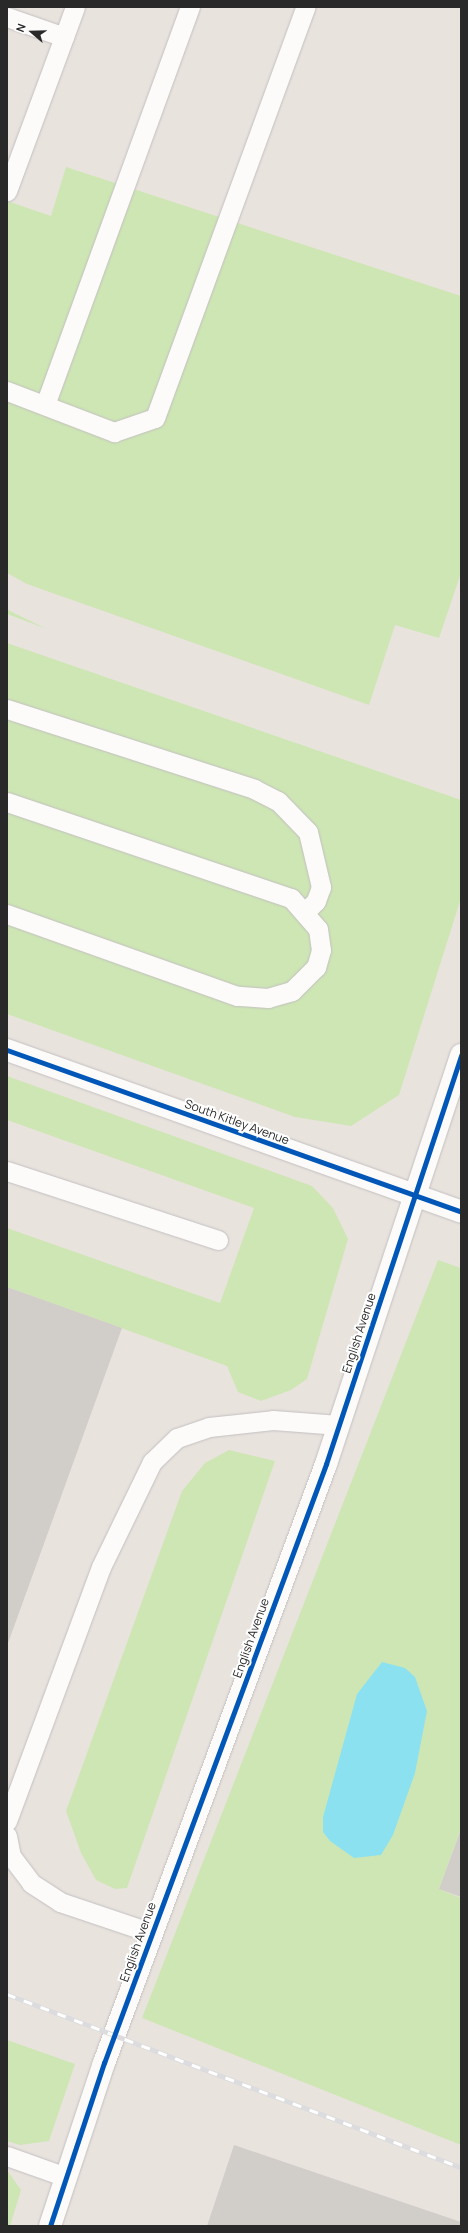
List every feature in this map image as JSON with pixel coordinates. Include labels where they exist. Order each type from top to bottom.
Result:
[{"type":"street","name":"South Kitley Avenue","points":[[7,1050],[461,1212]]},
{"type":"street","name":"English Avenue","points":[[50,2226],[152,1933],[339,1425],[461,1055]]},
{"type":"lane","points":[[7,191],[75,7]]},
{"type":"lane","points":[[45,405],[190,7]]},
{"type":"lane","points":[[7,391],[114,432],[156,418],[305,7]]},
{"type":"lane","points":[[7,17],[64,37]]},
{"type":"lane","points":[[7,709],[254,789],[278,801],[308,832],[321,887],[316,901],[305,912]]},
{"type":"lane","points":[[7,802],[291,898],[305,912],[318,929],[321,950],[316,967],[292,991],[268,998],[217,992],[7,914]]},
{"type":"lane","points":[[7,1171],[218,1240]]},
{"type":"lane","points":[[7,1821],[101,1567],[152,1462],[177,1438],[209,1427],[273,1420],[339,1425]]},
{"type":"lane","points":[[7,1836],[12,1856],[31,1883],[60,1902],[152,1933]]},
{"type":"lane","points":[[7,2156],[66,2177]]},
{"type":"green space","points":[[66,167],[461,296],[461,573],[439,638],[395,625],[369,705],[27,584],[7,573],[7,201],[51,216]]},
{"type":"green space","points":[[7,608],[10,611],[47,629],[7,614]]},
{"type":"green space","points":[[7,643],[461,800],[461,898],[399,1095],[351,1126],[295,1117],[7,1014]]},
{"type":"green space","points":[[7,1076],[312,1186],[333,1208],[348,1239],[307,1379],[291,1390],[261,1401],[238,1392],[227,1366],[7,1287],[7,1228],[220,1303],[254,1208],[7,1120]]},
{"type":"green space","points":[[438,1260],[461,1268],[461,1828],[439,1889],[461,1898],[461,2145],[142,2018]]},
{"type":"green space","points":[[229,1450],[275,1461],[127,1888],[115,1889],[96,1880],[81,1853],[66,1811],[182,1491],[205,1463]]},
{"type":"green space","points":[[7,2040],[75,2064],[49,2141],[20,2145],[7,2141]]},
{"type":"green space","points":[[7,2170],[21,2190],[10,2226],[7,2226]]},
{"type":"water","points":[[382,1662],[405,1668],[415,1677],[427,1711],[415,1773],[393,1835],[381,1855],[354,1858],[330,1841],[323,1832],[323,1817],[357,1694]]},
{"type":"building","points":[[7,1287],[122,1328],[7,1646]]},
{"type":"building","points":[[461,1829],[461,1897],[439,1889]]},
{"type":"building","points":[[234,2145],[461,2222],[461,2226],[207,2226]]},
{"type":"railway","points":[[7,1994],[461,2167]]},
{"type":"cycle path","points":[[7,1050],[461,1212]]},
{"type":"cycle path","points":[[50,2226],[104,2063],[326,1464],[461,1055]]}]
